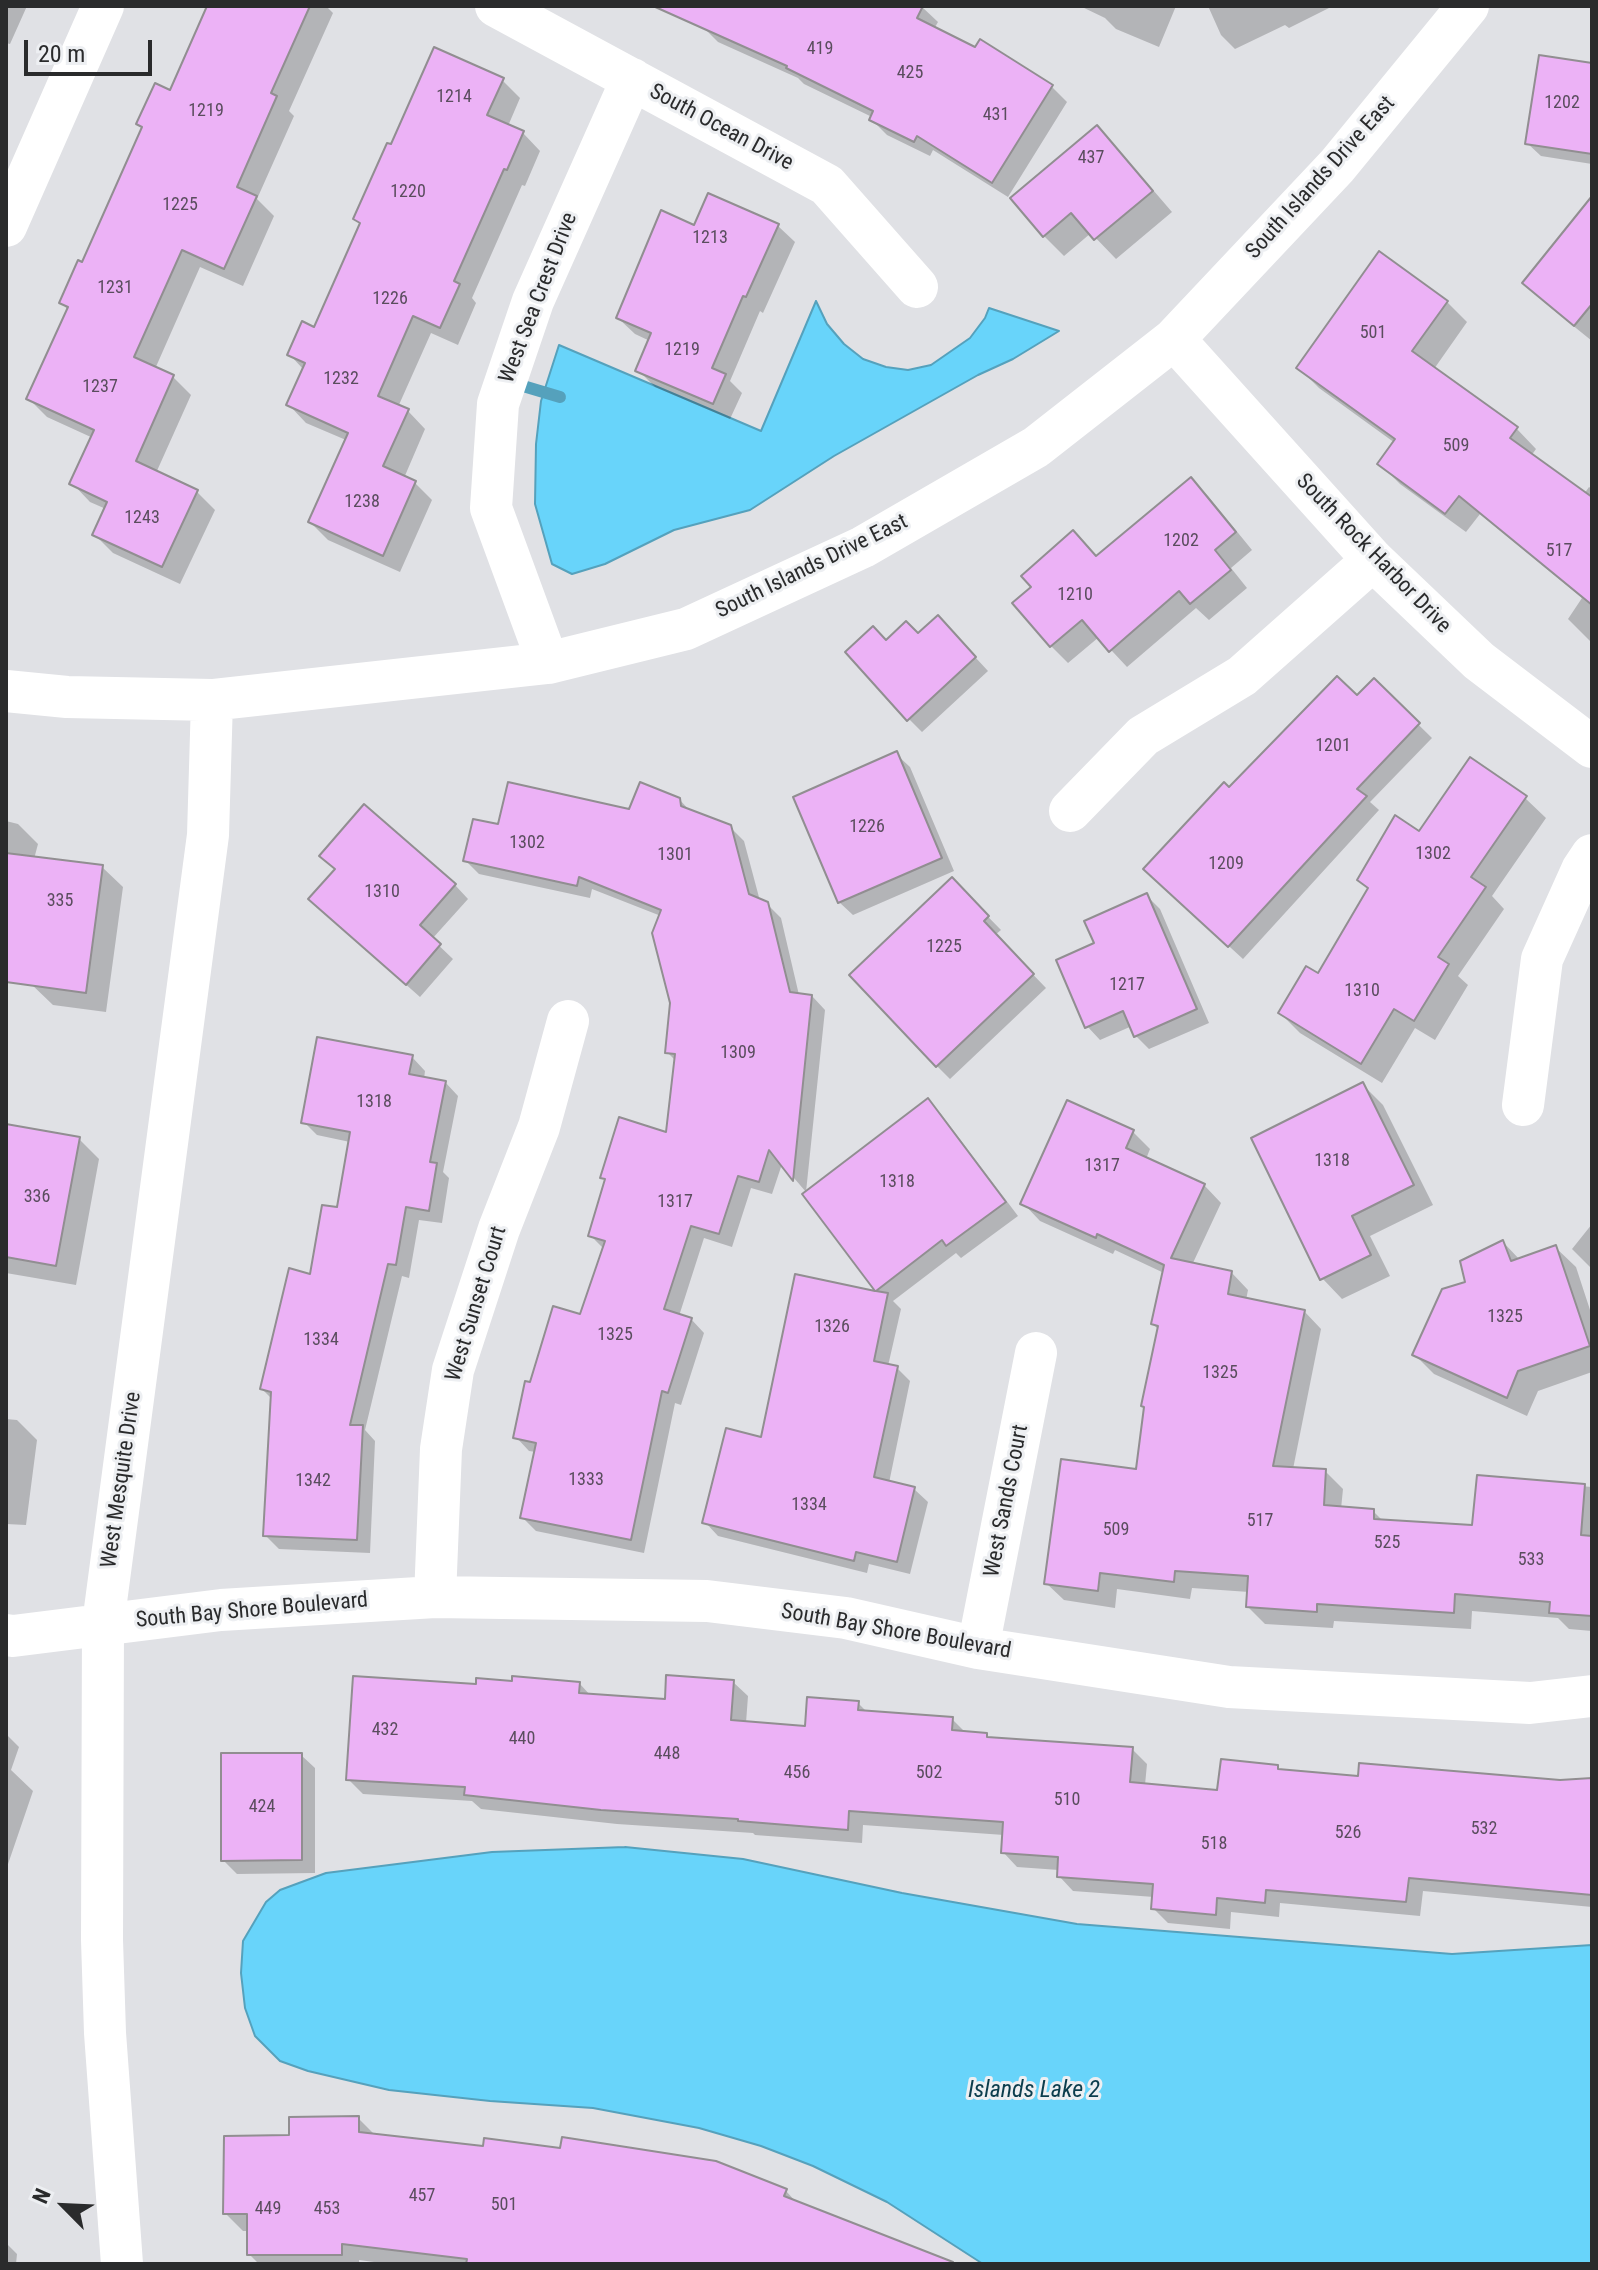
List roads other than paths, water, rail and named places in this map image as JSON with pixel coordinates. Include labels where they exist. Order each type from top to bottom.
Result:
[{"type":"street","points":[[6,226],[103,6]]},
{"type":"street","name":"South Ocean Drive","points":[[496,6],[827,185],[917,287]]},
{"type":"street","name":"South Islands Drive East","points":[[6,691],[67,697],[212,700],[548,663],[686,629],[863,547],[1036,447],[1174,339],[1337,166],[1468,6]]},
{"type":"street","name":"West Sea Crest Drive","points":[[548,663],[491,508],[498,404],[533,301],[632,79]]},
{"type":"street","name":"South Rock Harbor Drive","points":[[1174,339],[1373,560],[1479,661],[1592,747]]},
{"type":"street","points":[[1070,811],[1143,736],[1242,676],[1373,560]]},
{"type":"street","name":"West Mesquite Drive","points":[[122,2264],[105,2033],[102,1940],[103,1624],[208,835],[212,700]]},
{"type":"street","points":[[1523,1105],[1542,959],[1582,870],[1592,855]]},
{"type":"street","name":"West Sunset Court","points":[[435,1597],[441,1449],[453,1370],[499,1229],[539,1127],[568,1021]]},
{"type":"street","name":"West Sands Court","points":[[978,1648],[1036,1353]]},
{"type":"street","name":"South Bay Shore Boulevard","points":[[6,1635],[221,1610],[435,1597],[707,1601],[846,1618],[978,1648],[1229,1687],[1530,1703],[1592,1696]]},
{"type":"water","points":[[816,301],[827,324],[844,344],[863,359],[908,370],[931,365],[970,338],[989,308],[1059,331],[834,456],[750,510],[674,530],[605,564],[572,574],[552,564],[535,504],[536,444],[541,401],[559,345],[761,431]]},
{"type":"water","name":"Islands Lake 2","points":[[625,1847],[743,1859],[902,1893],[1077,1924],[1452,1954],[1592,1945],[1592,2264],[983,2264],[887,2202],[813,2166],[761,2146],[699,2128],[593,2108],[389,2090],[308,2071],[280,2061],[255,2036],[245,2008],[241,1973],[243,1941],[266,1902],[280,1890],[326,1873],[492,1852]]},
{"type":"waterway","points":[[513,383],[560,397]]}]
